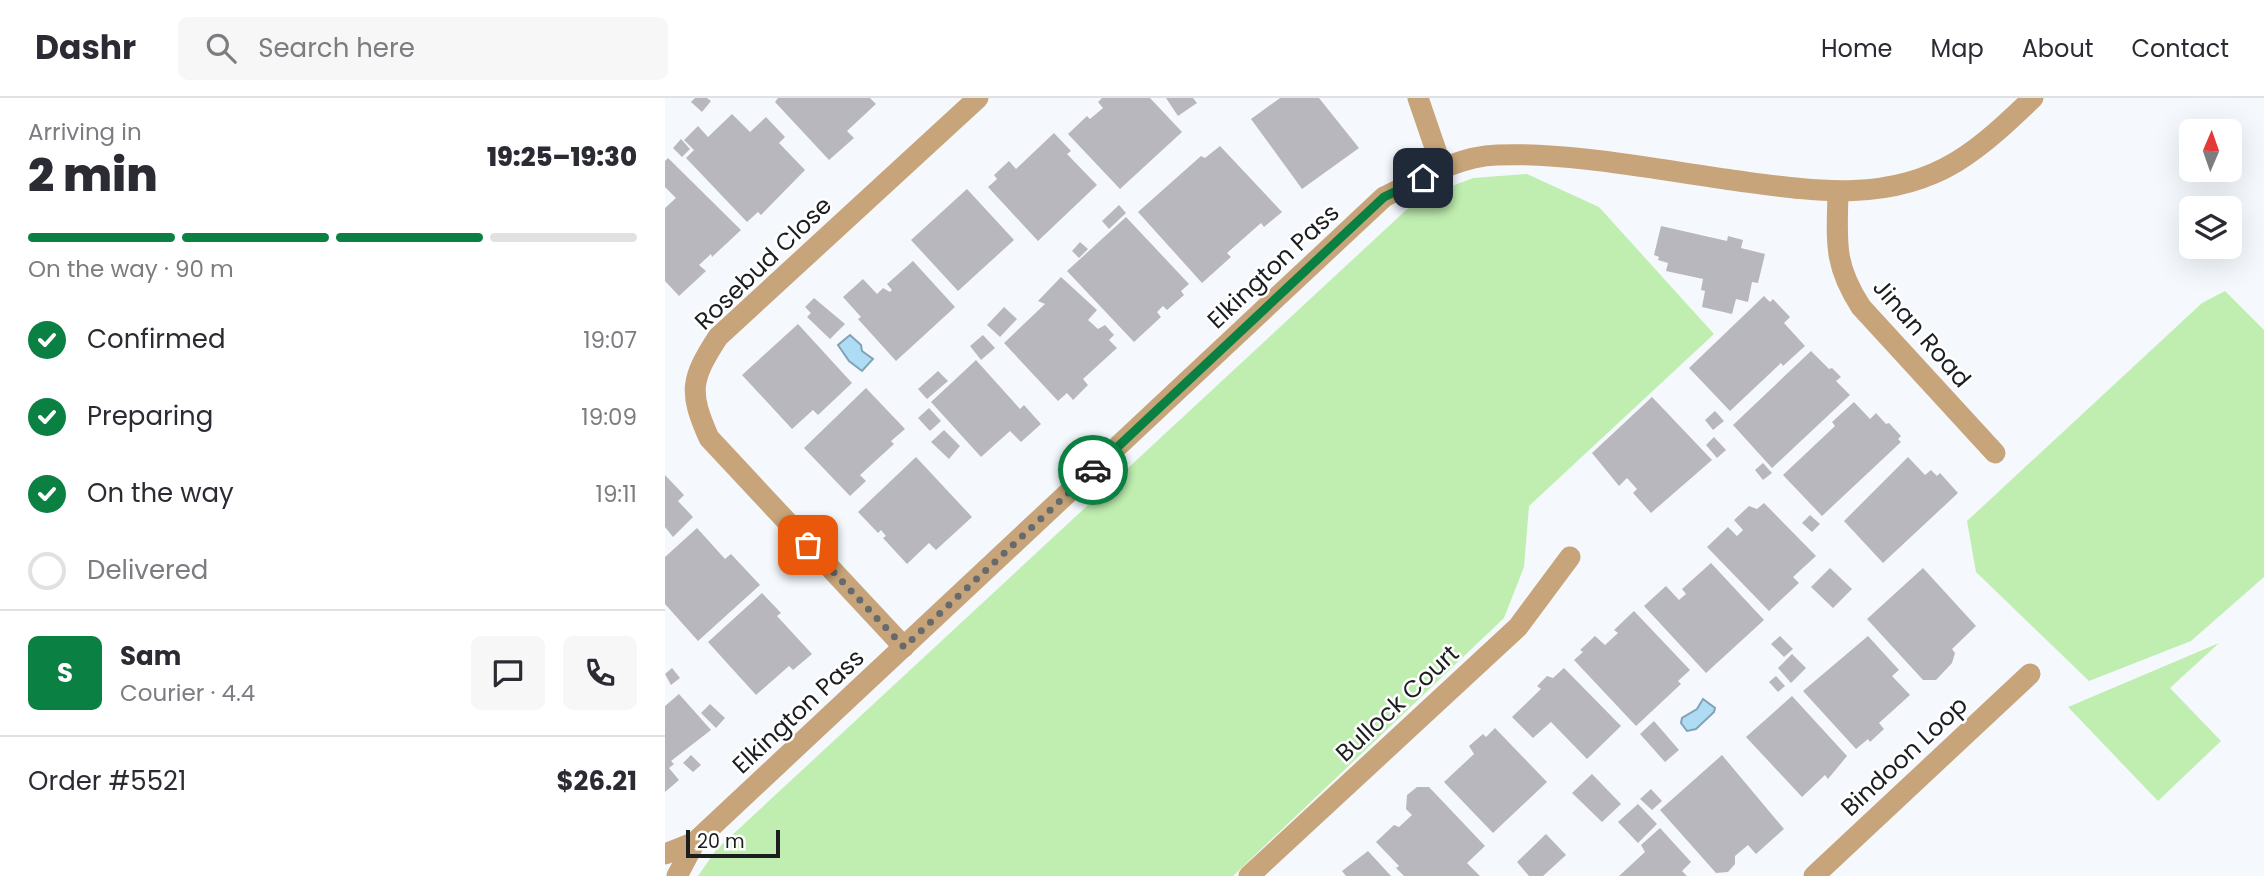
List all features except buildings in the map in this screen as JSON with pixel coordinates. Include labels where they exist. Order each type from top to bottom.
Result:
[{"type":"street","name":"Rosebud Close","points":[[904,647],[709,438],[697,411],[695,380],[699,366],[718,337],[978,98]]},
{"type":"street","points":[[1418,98],[1442,168]]},
{"type":"street","name":"Elkington Pass","points":[[677,876],[695,842],[1384,197],[1442,168],[1496,155],[1549,158],[1800,190],[1863,192],[1891,187],[1954,163],[1981,144],[2033,98]]},
{"type":"street","name":"Jinan Road","points":[[1838,192],[1838,261],[1846,284],[1861,307],[1995,453]]},
{"type":"street","name":"Bullock Court","points":[[1249,876],[1518,627],[1570,557]]},
{"type":"street","name":"Bindoon Loop","points":[[1814,876],[2030,674]]},
{"type":"street","name":"Elkington Pass","points":[[665,854],[695,842]]},
{"type":"green space","points":[[1527,174],[1599,207],[1714,334],[1529,506],[1524,567],[1504,618],[1233,876],[698,876],[716,850],[1418,199],[1473,178]]},
{"type":"green space","points":[[2225,291],[2264,330],[2264,577],[2191,641],[2089,681],[1976,572],[1967,521],[2202,303]]},
{"type":"green space","points":[[2219,643],[2170,688],[2221,741],[2158,801],[2068,707]]},
{"type":"water","points":[[850,335],[861,345],[862,351],[873,359],[862,371],[849,361],[838,345]]},
{"type":"water","points":[[1703,699],[1715,708],[1714,712],[1696,729],[1687,731],[1681,723],[1682,718],[1697,709]]},
{"type":"way so far","points":[[808,545],[904,647],[1093,470]]},
{"type":"route","points":[[1093,470],[1384,197],[1423,178]]}]
